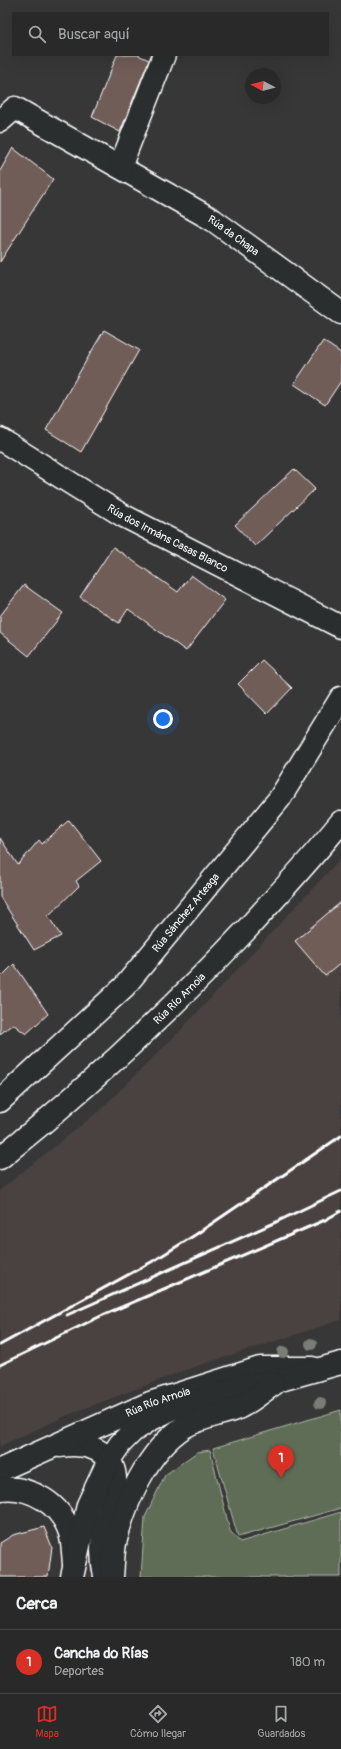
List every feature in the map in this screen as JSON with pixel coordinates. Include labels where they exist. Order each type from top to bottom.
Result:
[{"type":"street","points":[[120,167],[164,56]]},
{"type":"street","name":"Rúa da Chapa","points":[[4,117],[120,167],[213,220],[341,312]]},
{"type":"street","name":"Rúa dos Irmáns Casas Blanco","points":[[0,439],[122,515],[341,627]]},
{"type":"street","name":"Rúa Sánchez Arteaga","points":[[0,1101],[124,988],[280,798],[341,698]]},
{"type":"street","name":"Rúa Río Arnoia","points":[[0,1158],[119,1057],[206,972],[308,863],[341,822]]},
{"type":"street","points":[[73,1573],[88,1505],[109,1460],[120,1444],[133,1431],[161,1414],[244,1386],[277,1381],[332,1365]]},
{"type":"street","name":"Rúa Río Arnoia","points":[[0,1470],[150,1403],[260,1368],[332,1365]]},
{"type":"street","points":[[112,1577],[115,1544],[126,1510],[140,1476],[151,1459],[183,1428],[198,1420],[239,1407],[277,1381]]},
{"type":"street","points":[[56,1446],[73,1444],[98,1450],[114,1467],[115,1482],[103,1534],[102,1564],[105,1577]]},
{"type":"street","points":[[0,1489],[9,1488],[24,1490],[42,1498],[54,1507],[70,1532],[73,1545],[73,1573]]},
{"type":"shaded area","points":[[341,858],[341,1320],[194,1367],[70,1414],[0,1446],[0,1190],[99,1111],[178,1033]]},
{"type":"green space","points":[[341,1410],[341,1508],[238,1537],[213,1448]]},
{"type":"green space","points":[[210,1450],[230,1531],[240,1542],[341,1512],[341,1577],[141,1577],[145,1517],[165,1475],[197,1452]]},
{"type":"building","points":[[117,56],[140,56],[149,60],[120,132],[92,117]]},
{"type":"building","points":[[13,148],[53,179],[0,262],[0,171]]},
{"type":"building","points":[[104,330],[139,350],[81,452],[46,430]]},
{"type":"building","points":[[323,341],[341,353],[341,381],[325,405],[294,384]]},
{"type":"building","points":[[294,469],[315,489],[255,546],[235,525]]},
{"type":"building","points":[[113,547],[178,592],[191,575],[225,600],[186,651],[128,609],[119,623],[80,597]]},
{"type":"building","points":[[24,585],[63,613],[29,656],[0,633],[0,616]]},
{"type":"building","points":[[262,660],[292,688],[267,714],[238,684]]},
{"type":"building","points":[[69,820],[101,861],[76,881],[79,886],[48,916],[61,936],[34,950],[0,897],[0,838],[18,865],[39,840],[42,844]]},
{"type":"building","points":[[341,902],[341,963],[325,976],[295,941]]},
{"type":"building","points":[[14,964],[48,1014],[26,1034],[13,1024],[0,1034],[0,978]]},
{"type":"building","points":[[44,1527],[52,1547],[48,1577],[0,1577],[0,1543],[13,1535]]},
{"type":"railway","points":[[0,1345],[155,1260],[195,1235],[341,1136]]},
{"type":"railway","points":[[67,1315],[274,1223],[341,1191]]},
{"type":"railway","points":[[0,1365],[103,1315],[325,1220],[341,1211]]},
{"type":"place","name":"Cancha do Rías","points":[[281,1478]]}]
